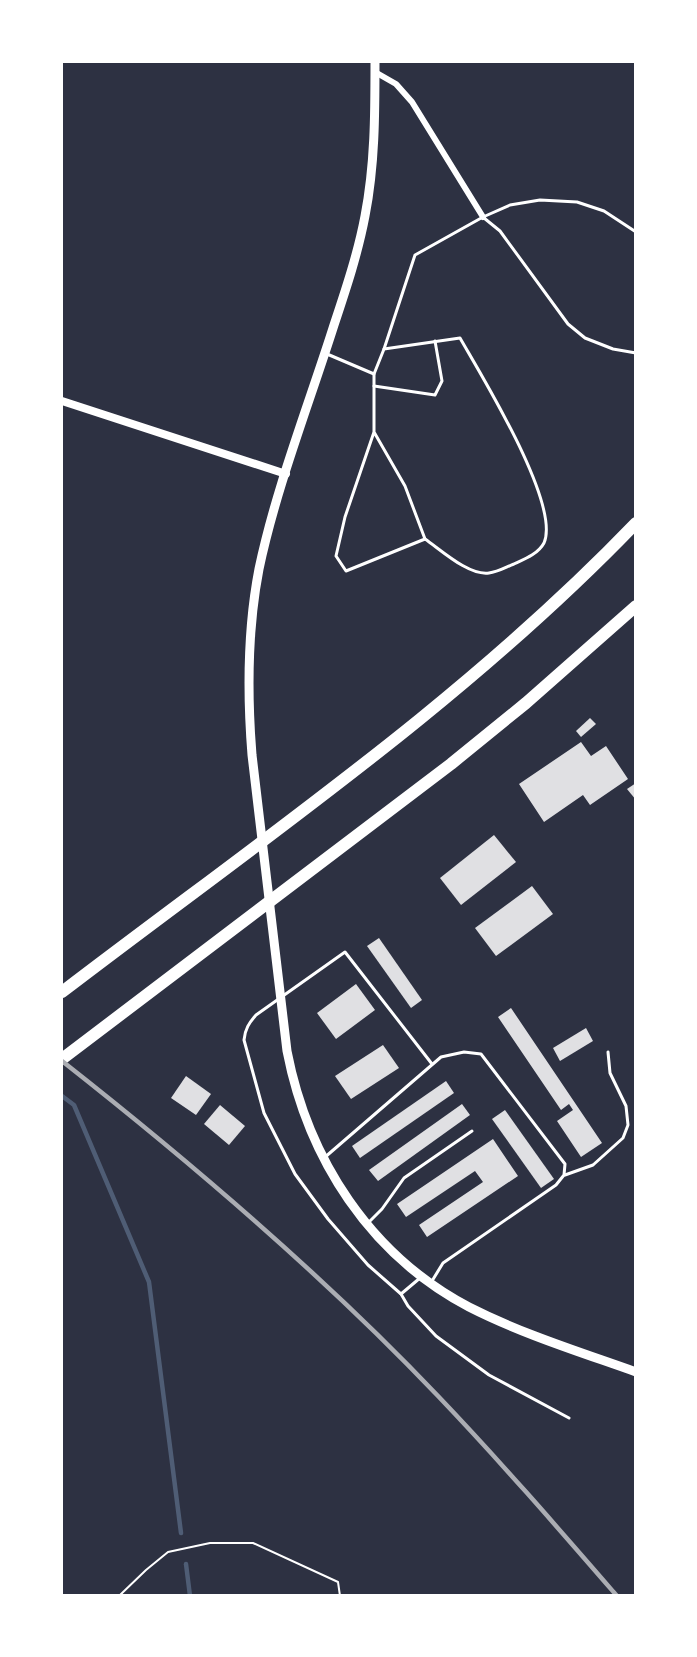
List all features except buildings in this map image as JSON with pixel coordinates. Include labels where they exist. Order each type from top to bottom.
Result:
[{"type":"highway","points":[[62,992],[308,807],[480,671],[596,564],[636,523]]},
{"type":"highway","points":[[62,1059],[451,764],[526,703],[636,606]]},
{"type":"main road","points":[[375,67],[372,170],[365,216],[353,268],[286,474],[260,568],[251,628],[248,679],[252,754],[279,999],[294,1087],[305,1120],[335,1180],[367,1224],[422,1277],[469,1307],[636,1372]]},
{"type":"street","points":[[375,67],[396,84],[412,102],[483,217]]},
{"type":"street","points":[[62,401],[286,474]]},
{"type":"lane","points":[[425,539],[346,571],[336,556],[345,517],[374,432],[374,374],[416,255],[483,217],[510,205],[540,200],[577,202],[604,211],[636,232]]},
{"type":"lane","points":[[483,217],[500,231],[568,324],[585,338],[614,349],[636,353]]},
{"type":"lane","points":[[374,432],[405,486],[425,539],[471,571],[487,574],[499,571],[531,556],[543,545],[546,535],[546,519],[535,478],[460,338],[384,349]]},
{"type":"lane","points":[[374,386],[435,394],[442,381],[435,341]]},
{"type":"lane","points":[[325,353],[374,374]]},
{"type":"lane","points":[[432,1064],[345,952],[256,1015],[245,1032],[244,1040],[264,1113],[295,1174],[328,1219],[368,1265],[401,1294],[436,1336],[489,1375],[569,1418]]},
{"type":"lane","points":[[323,1159],[441,1057],[465,1052],[481,1054],[565,1164],[564,1175]]},
{"type":"lane","points":[[432,1283],[443,1263],[556,1185],[564,1175],[592,1165],[623,1138],[628,1125],[626,1106],[610,1072],[608,1052]]},
{"type":"lane","points":[[367,1224],[382,1209],[404,1178],[471,1131]]},
{"type":"lane","points":[[401,1294],[422,1277]]},
{"type":"path","points":[[119,1596],[146,1569],[168,1552],[210,1543],[253,1543],[338,1582],[340,1596]]},
{"type":"waterway","points":[[62,1096],[74,1105],[149,1282],[181,1533]]},
{"type":"waterway","points":[[186,1564],[190,1596]]},
{"type":"railway","points":[[62,1061],[256,1221],[349,1307],[461,1420],[617,1596]]}]
